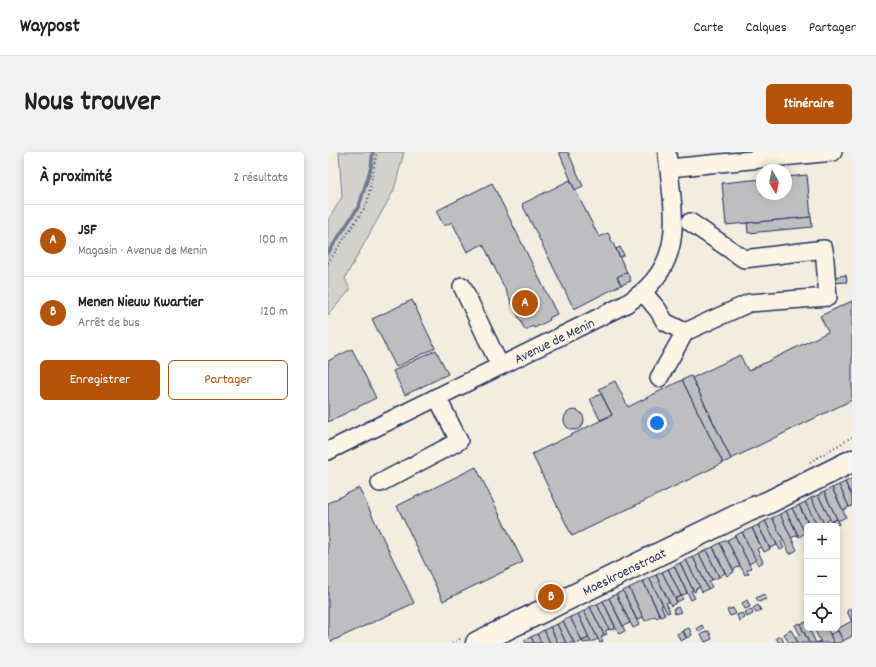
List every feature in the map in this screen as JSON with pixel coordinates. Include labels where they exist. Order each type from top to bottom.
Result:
[{"type":"main road","name":"Moeskroenstraat","points":[[749,510],[765,498],[852,448]]},
{"type":"main road","name":"Moeskroenstraat","points":[[476,643],[852,461]]},
{"type":"street","points":[[668,160],[833,152]]},
{"type":"street","name":"Avenue de Menin","points":[[328,451],[626,304],[643,292],[658,277],[668,260],[670,251],[673,217],[668,160]]},
{"type":"street","points":[[659,378],[685,332],[749,303],[828,297],[824,249],[744,259],[690,222]]},
{"type":"street","points":[[462,286],[500,366]]},
{"type":"street","points":[[643,292],[658,310],[665,322],[685,332]]},
{"type":"street","points":[[380,483],[459,442],[437,397]]},
{"type":"path","points":[[328,264],[367,204],[377,152]]},
{"type":"shaded area","points":[[339,152],[404,152],[394,190],[345,278],[350,290],[328,315],[328,220],[342,197]]},
{"type":"building","points":[[559,152],[568,152],[583,186],[575,190]]},
{"type":"building","points":[[807,175],[811,217],[726,225],[722,183],[756,180],[756,200],[792,200],[792,176]]},
{"type":"building","points":[[570,180],[599,237],[608,233],[627,272],[617,277],[621,285],[574,309],[522,204]]},
{"type":"building","points":[[492,183],[557,314],[549,318],[550,320],[534,328],[533,326],[525,330],[483,244],[467,252],[452,222],[444,226],[436,211]]},
{"type":"building","points":[[811,217],[812,227],[748,233],[747,223]]},
{"type":"building","points":[[620,247],[624,255],[620,257],[616,249]]},
{"type":"building","points":[[627,272],[631,281],[621,285],[617,277]]},
{"type":"building","points":[[846,275],[847,282],[834,283],[834,277]]},
{"type":"building","points":[[412,300],[435,348],[396,367],[372,319]]},
{"type":"building","points":[[852,301],[852,400],[731,459],[692,378],[740,355],[748,371],[828,332],[820,316]]},
{"type":"building","points":[[352,349],[376,398],[328,422],[328,361]]},
{"type":"building","points":[[436,350],[448,374],[405,395],[393,371]]},
{"type":"building","points":[[691,376],[731,459],[723,463],[682,380]]},
{"type":"building","points":[[682,380],[723,463],[572,536],[532,454],[612,415],[599,389],[615,381],[628,407]]},
{"type":"building","points":[[601,394],[612,415],[600,420],[590,399]]},
{"type":"building","points":[[574,410],[581,413],[584,420],[581,427],[574,430],[567,427],[564,420],[567,413]]},
{"type":"building","points":[[476,467],[523,562],[443,601],[397,506]]},
{"type":"building","points":[[851,479],[852,480],[852,497],[845,482]]},
{"type":"building","points":[[845,482],[852,497],[852,506],[849,507],[839,485]]},
{"type":"building","points":[[839,485],[849,507],[843,510],[832,488]]},
{"type":"building","points":[[359,488],[414,603],[328,643],[328,503]]},
{"type":"building","points":[[832,488],[846,517],[838,521],[824,492]]},
{"type":"building","points":[[824,492],[837,519],[831,522],[818,495]]},
{"type":"building","points":[[818,495],[830,519],[827,521],[828,523],[824,523],[811,498]]},
{"type":"building","points":[[811,498],[823,522],[816,523],[805,502]]},
{"type":"building","points":[[805,502],[816,523],[808,523],[799,505]]},
{"type":"building","points":[[799,505],[808,523],[804,523],[804,532],[792,508]]},
{"type":"building","points":[[792,508],[804,531],[804,534],[799,537],[786,511]]},
{"type":"building","points":[[786,511],[798,535],[791,538],[780,514]]},
{"type":"building","points":[[780,514],[797,550],[790,554],[772,518]]},
{"type":"building","points":[[772,518],[784,541],[781,542],[784,548],[780,550],[765,521]]},
{"type":"building","points":[[837,519],[839,523],[832,523]]},
{"type":"building","points":[[765,521],[777,545],[770,548],[758,525]]},
{"type":"building","points":[[758,525],[770,549],[764,552],[752,528]]},
{"type":"building","points":[[752,528],[761,547],[757,549],[763,562],[758,565],[742,532]]},
{"type":"building","points":[[742,532],[756,560],[749,564],[735,536]]},
{"type":"building","points":[[735,536],[751,568],[747,570],[749,573],[745,575],[727,540]]},
{"type":"building","points":[[727,540],[740,566],[733,570],[720,543]]},
{"type":"building","points":[[720,543],[734,572],[727,576],[713,547]]},
{"type":"building","points":[[713,547],[725,573],[719,577],[706,550]]},
{"type":"building","points":[[706,550],[719,577],[712,580],[699,554]]},
{"type":"building","points":[[699,554],[712,580],[709,582],[712,587],[708,589],[693,557]]},
{"type":"building","points":[[693,557],[708,589],[702,592],[686,560]]},
{"type":"building","points":[[686,560],[700,587],[695,589],[696,591],[694,592],[680,563]]},
{"type":"building","points":[[680,563],[693,590],[691,591],[695,598],[691,600],[674,566]]},
{"type":"building","points":[[674,566],[687,593],[681,596],[668,569]]},
{"type":"building","points":[[668,569],[681,596],[675,599],[662,572]]},
{"type":"building","points":[[662,572],[677,602],[671,606],[656,575]]},
{"type":"building","points":[[656,575],[669,602],[666,603],[670,612],[667,613],[649,578]]},
{"type":"building","points":[[649,578],[663,605],[661,606],[665,615],[661,617],[643,581]]},
{"type":"building","points":[[643,581],[660,616],[657,618],[655,616],[645,621],[629,588]]},
{"type":"building","points":[[629,588],[643,617],[637,620],[623,591]]},
{"type":"building","points":[[623,591],[639,625],[633,628],[616,594]]},
{"type":"building","points":[[616,594],[630,623],[623,626],[609,598]]},
{"type":"building","points":[[764,594],[766,599],[759,602],[756,598]]},
{"type":"building","points":[[681,596],[683,599],[677,602],[675,599]]},
{"type":"building","points":[[609,598],[625,631],[619,634],[603,601]]},
{"type":"building","points":[[747,600],[750,607],[745,609],[742,603]]},
{"type":"building","points":[[603,601],[615,627],[613,628],[614,629],[609,630],[597,604]]},
{"type":"building","points":[[597,604],[609,629],[605,631],[607,634],[604,635],[590,607]]},
{"type":"building","points":[[758,605],[761,610],[756,613],[753,608]]},
{"type":"building","points":[[590,607],[604,635],[601,637],[603,641],[600,643],[584,611]]},
{"type":"building","points":[[678,607],[681,612],[675,614],[673,609]]},
{"type":"building","points":[[733,608],[736,614],[730,616],[727,610]]},
{"type":"building","points":[[851,608],[852,610],[852,622],[847,611]]},
{"type":"building","points":[[751,609],[753,614],[747,617],[745,612]]},
{"type":"building","points":[[584,611],[598,639],[591,642],[578,614]]},
{"type":"building","points":[[742,613],[745,618],[739,621],[737,615]]},
{"type":"building","points":[[578,614],[589,638],[582,641],[570,617]]},
{"type":"building","points":[[570,617],[582,641],[579,643],[574,643],[563,621]]},
{"type":"building","points":[[563,621],[574,643],[566,643],[557,624]]},
{"type":"building","points":[[852,621],[852,636],[843,641],[838,631],[840,631],[840,627]]},
{"type":"building","points":[[799,623],[809,643],[798,643],[795,637],[800,635],[795,625]]},
{"type":"building","points":[[804,623],[804,631],[810,631],[816,643],[809,643],[800,624]]},
{"type":"building","points":[[557,624],[566,643],[558,643],[550,627]]},
{"type":"building","points":[[702,625],[704,629],[699,632],[697,628]]},
{"type":"building","points":[[550,627],[558,643],[550,643],[544,630]]},
{"type":"building","points":[[689,628],[692,635],[687,638],[683,630]]},
{"type":"building","points":[[544,630],[550,643],[541,643],[537,634]]},
{"type":"building","points":[[791,630],[798,643],[789,643],[784,634]]},
{"type":"building","points":[[683,631],[686,638],[681,641],[677,634]]},
{"type":"building","points":[[709,631],[712,639],[705,642],[701,634]]},
{"type":"building","points":[[815,631],[828,631],[834,643],[821,643]]},
{"type":"building","points":[[838,631],[843,641],[834,643],[830,634]]},
{"type":"building","points":[[537,634],[541,643],[534,643],[531,637]]},
{"type":"building","points":[[781,636],[784,643],[779,643],[776,638]]},
{"type":"building","points":[[531,637],[534,643],[526,643],[524,640]]},
{"type":"building","points":[[589,638],[591,642],[583,643],[582,641]]},
{"type":"waterway","points":[[328,253],[359,206],[371,167],[373,152]]},
{"type":"place","name":"JSF","points":[[525,303]]},
{"type":"place","name":"Menen Nieuw Kwartier","points":[[551,597]]}]
